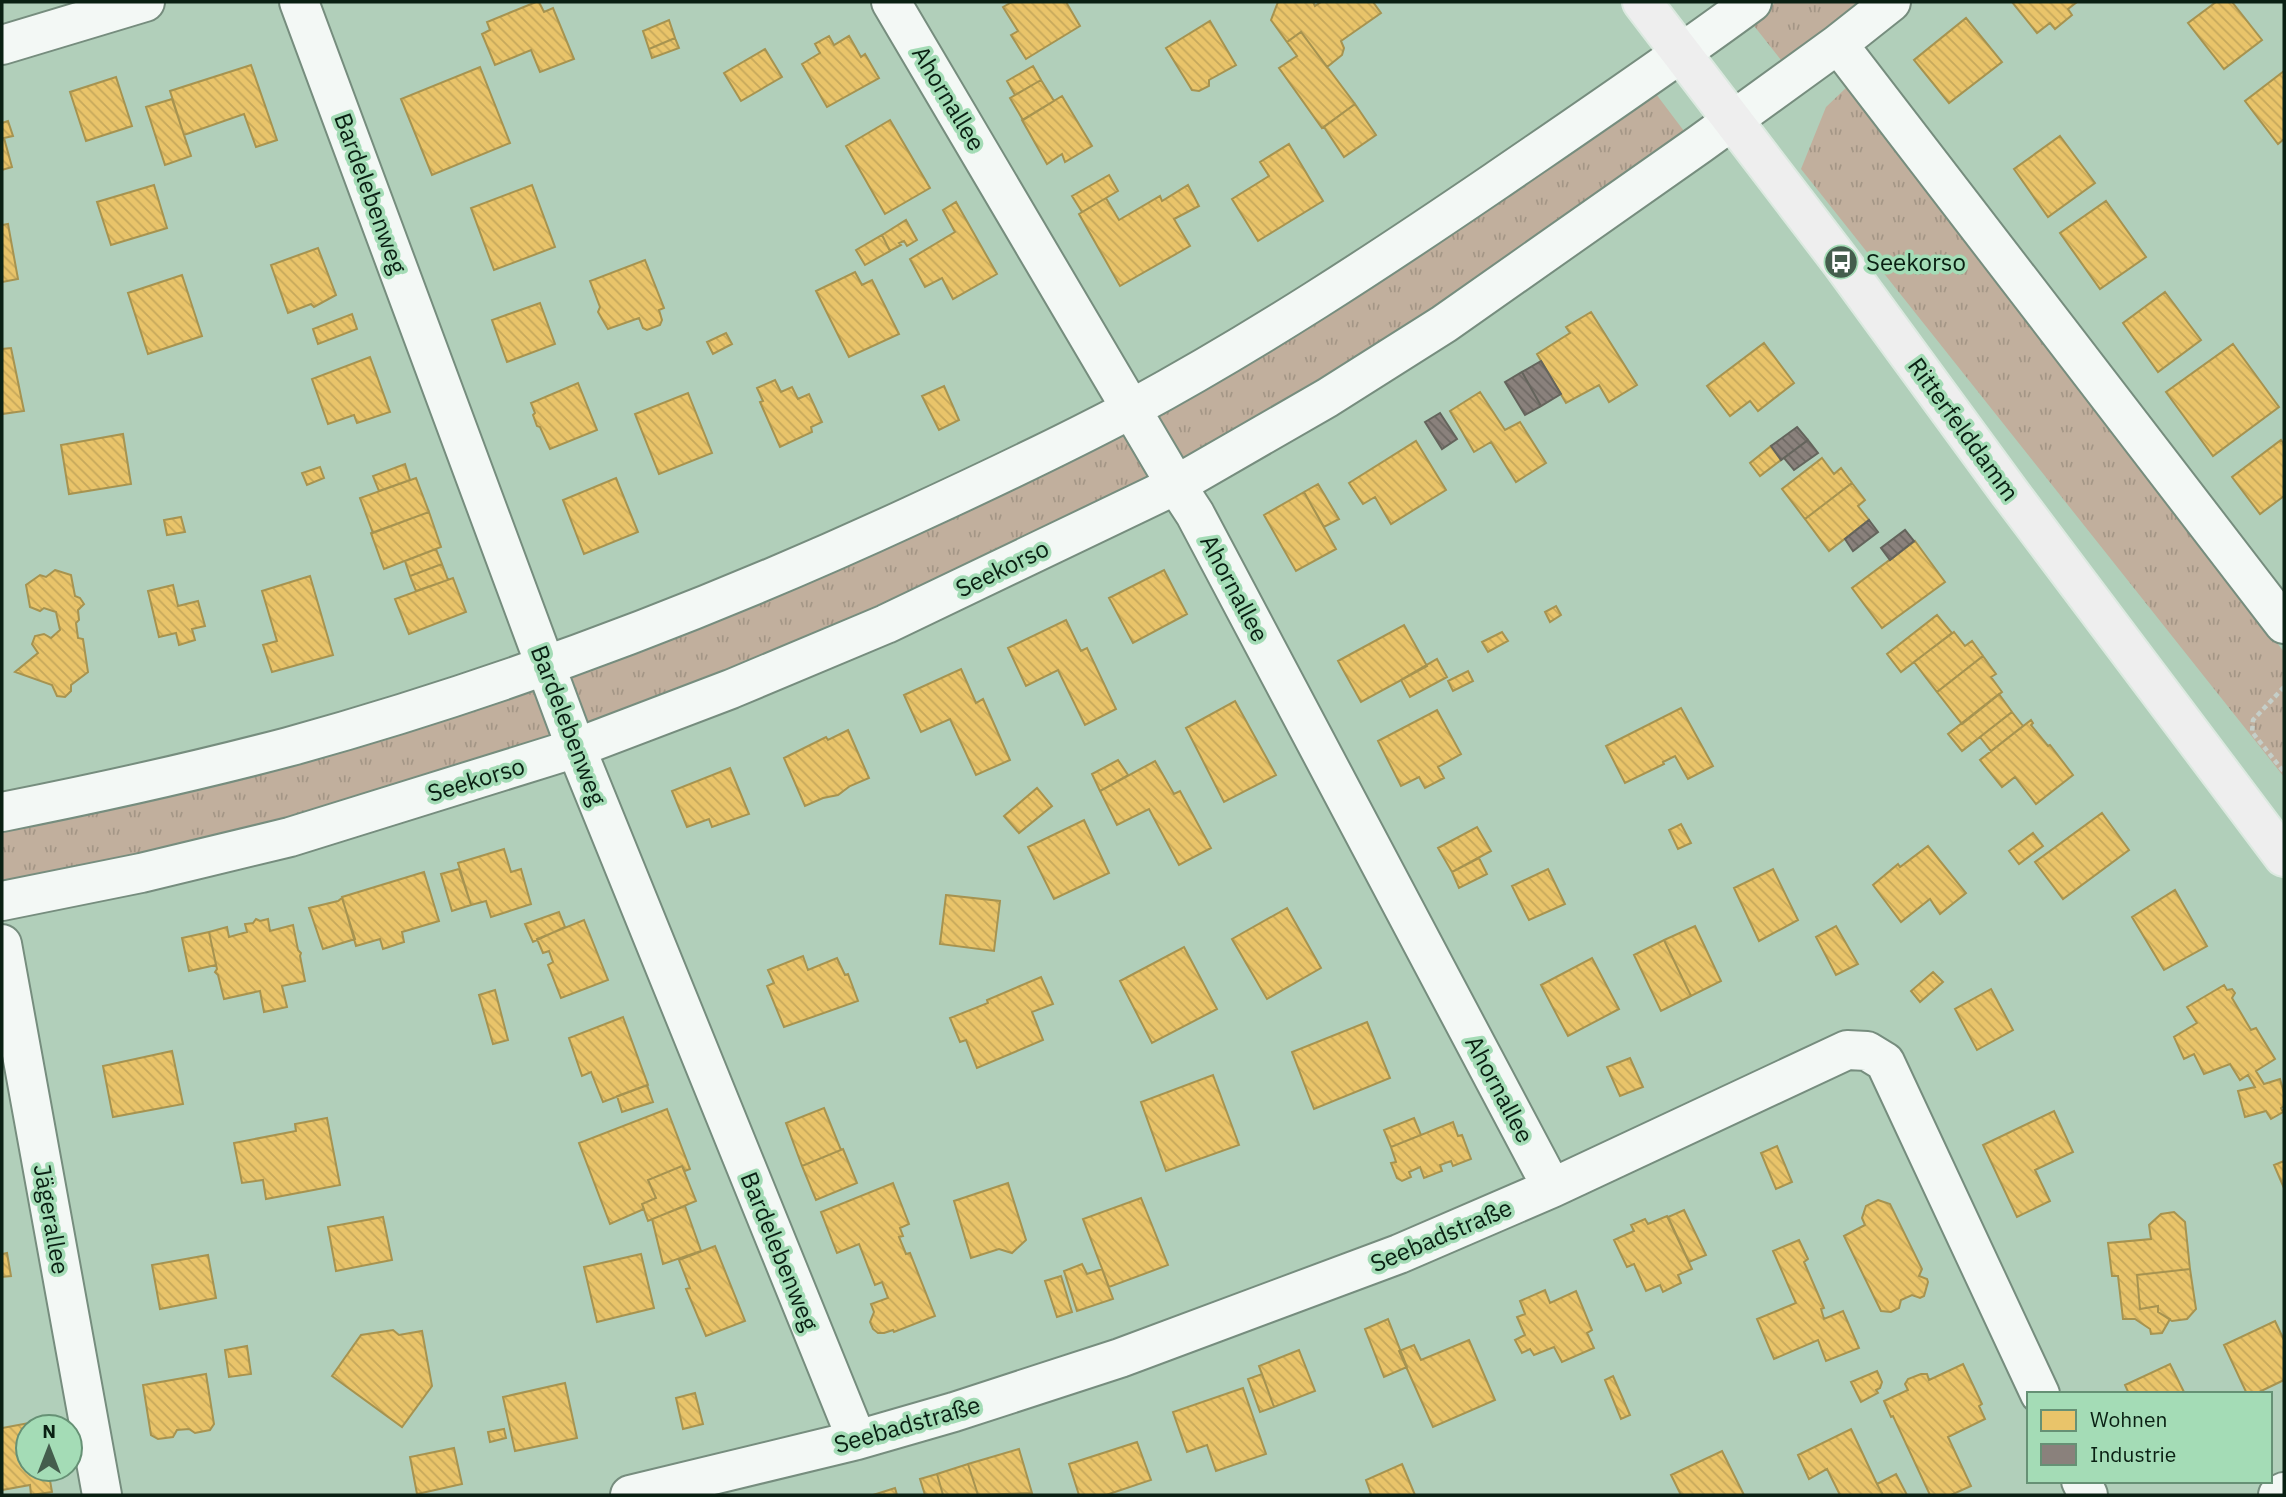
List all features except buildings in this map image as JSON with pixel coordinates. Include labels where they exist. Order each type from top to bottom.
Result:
[{"type":"main road","name":"Ritterfelddamm","points":[[1642,2],[1683,52],[2284,857]]},
{"type":"street","points":[[2,44],[140,2]]},
{"type":"street","name":"Bardelebenweg","points":[[299,2],[576,748],[857,1440]]},
{"type":"street","name":"Ahornallee","points":[[891,2],[1195,514],[1552,1188]]},
{"type":"street","points":[[2,812],[134,785],[287,747],[418,709],[546,666],[737,593],[1015,468],[1132,408],[1285,320],[1375,263],[1752,2]]},
{"type":"street","name":"Seekorso","points":[[2,901],[141,873],[290,837],[576,748],[731,689],[886,624],[1176,485],[1327,398],[1444,324],[1734,120],[1891,2]]},
{"type":"street","points":[[1838,44],[2284,624]]},
{"type":"street","name":"Jägerallee","points":[[2,944],[102,1495]]},
{"type":"street","name":"Seebadstraße","points":[[630,1495],[857,1440],[954,1412],[1120,1358],[1399,1254],[1552,1188],[1847,1050],[1867,1051],[1885,1062],[2039,1392]]},
{"type":"street","points":[[2278,1495],[2284,1492]]},
{"type":"path","points":[[2284,687],[2253,720],[2252,732],[2284,772]]},
{"type":"green space","points":[[1776,2],[1865,2],[1785,65],[1751,22]]},
{"type":"green space","points":[[1848,86],[1857,91],[2284,652],[2284,777],[1801,169],[1826,107]]},
{"type":"green space","points":[[1653,90],[1687,135],[1350,365],[1181,460],[1153,420],[1157,412]]},
{"type":"green space","points":[[1127,432],[1151,470],[1149,478],[1100,506],[755,664],[584,725],[568,682],[572,675]]},
{"type":"green space","points":[[534,690],[554,730],[550,740],[301,817],[2,886],[2,828]]},
{"type":"place","name":"Seekorso","points":[[1841,262]]}]
